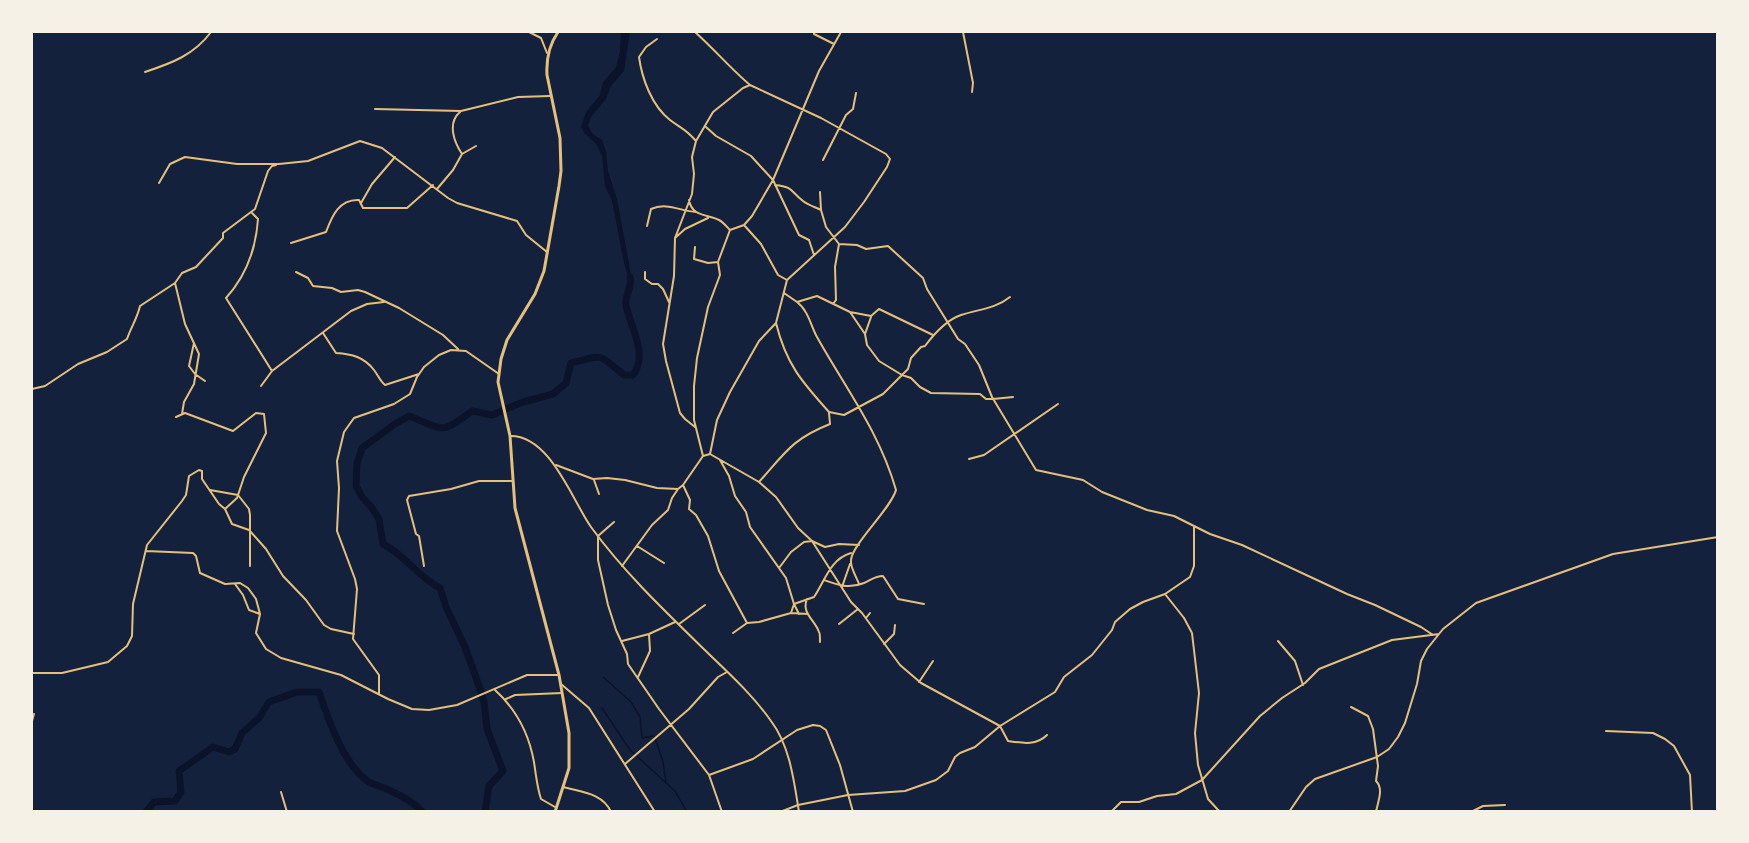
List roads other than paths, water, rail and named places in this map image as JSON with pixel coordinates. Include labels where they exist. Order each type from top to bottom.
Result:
[{"type":"highway","points":[[556,809],[570,768],[563,693],[515,508],[510,436],[500,393],[499,374],[507,340],[540,283],[561,171],[560,138],[547,75],[548,54],[558,32]]},
{"type":"street","points":[[145,72],[179,60],[203,42],[211,32]]},
{"type":"street","points":[[531,32],[537,32]]},
{"type":"street","points":[[531,32],[541,38],[548,54]]},
{"type":"street","points":[[695,32],[750,85],[803,111],[821,117],[838,129],[886,154],[890,159],[864,202],[835,238],[787,280],[776,323],[759,341],[717,420],[710,454]]},
{"type":"street","points":[[814,32],[834,44]]},
{"type":"street","points":[[704,456],[695,427],[694,386],[697,358],[708,307],[720,275],[718,262],[730,230],[744,225],[752,216],[772,180],[819,71],[841,32]]},
{"type":"street","points":[[963,32],[973,84],[972,92]]},
{"type":"street","points":[[657,39],[646,47],[639,57],[645,82],[658,107],[670,120],[686,129],[696,141]]},
{"type":"street","points":[[695,427],[680,413],[663,344],[675,262],[675,238],[689,200],[694,174],[692,157],[696,141],[713,112],[750,85]]},
{"type":"street","points":[[823,160],[846,115],[853,109],[856,93]]},
{"type":"street","points":[[375,109],[462,110],[518,97],[550,96]]},
{"type":"street","points":[[462,110],[453,119],[457,146],[462,154]]},
{"type":"street","points":[[706,127],[716,136],[751,156],[772,180],[800,235],[809,240],[814,255]]},
{"type":"street","points":[[159,183],[170,164],[185,157],[237,164],[279,164],[308,161],[360,141],[382,148],[457,203],[517,221],[526,235],[547,252]]},
{"type":"street","points":[[437,189],[453,170],[462,154],[476,146]]},
{"type":"street","points":[[360,203],[394,157]]},
{"type":"street","points":[[32,389],[45,386],[78,364],[107,352],[127,339],[140,306],[175,283],[182,273],[196,267],[223,238],[223,233],[252,213],[268,171],[272,166],[279,164]]},
{"type":"street","points":[[775,185],[794,190],[803,201],[821,210]]},
{"type":"street","points":[[291,243],[326,232],[336,211],[351,200],[359,200],[363,208],[407,208],[433,186]]},
{"type":"street","points":[[820,192],[821,210],[826,227],[839,244],[835,267],[836,300],[833,304]]},
{"type":"street","points":[[689,200],[692,209],[696,212],[720,220],[730,230]]},
{"type":"street","points":[[647,225],[651,209],[658,206],[668,205],[684,211],[696,212]]},
{"type":"street","points":[[252,213],[258,219],[255,244],[241,280],[226,298],[272,371]]},
{"type":"street","points":[[675,238],[685,229],[709,218]]},
{"type":"street","points":[[744,225],[761,244],[778,276],[787,280]]},
{"type":"street","points":[[839,244],[857,245],[866,249],[888,246],[923,278],[927,289],[957,339],[965,344],[979,365],[993,399],[1036,470],[1083,480],[1105,494],[1147,510],[1174,516],[1347,594],[1375,604],[1433,635]]},
{"type":"street","points":[[695,247],[694,259],[708,263],[718,262]]},
{"type":"street","points":[[296,272],[308,278],[313,286],[332,288],[341,292],[358,290],[399,308],[499,374]]},
{"type":"street","points":[[645,272],[645,279],[652,284],[658,284],[663,289],[670,304]]},
{"type":"street","points":[[175,283],[182,315],[199,354],[197,375],[184,402],[182,414]]},
{"type":"street","points":[[784,293],[802,305],[817,337],[860,406],[873,431],[896,490],[859,545],[830,568],[816,595],[794,604]]},
{"type":"street","points":[[797,302],[817,296],[850,312],[871,316]]},
{"type":"street","points":[[829,412],[844,415],[883,394],[908,369],[911,358],[948,322],[958,316],[993,308],[1010,297]]},
{"type":"street","points":[[261,386],[272,371],[351,311],[368,304],[384,302]]},
{"type":"street","points":[[865,334],[871,316],[879,309],[933,335]]},
{"type":"street","points":[[850,312],[865,334],[867,345],[879,361],[911,378],[931,393],[980,393],[987,399],[1012,397]]},
{"type":"street","points":[[759,482],[803,436],[830,424],[829,412],[791,366],[781,343],[776,323]]},
{"type":"street","points":[[323,333],[336,353],[361,358],[375,370],[385,385],[419,374]]},
{"type":"street","points":[[194,343],[189,362],[197,375],[205,381]]},
{"type":"street","points":[[378,693],[379,675],[353,639],[357,589],[337,531],[339,488],[337,461],[344,432],[354,418],[394,405],[410,394],[419,374],[439,355],[459,349]]},
{"type":"street","points":[[908,369],[911,378]]},
{"type":"street","points":[[969,459],[984,455],[1058,404]]},
{"type":"street","points":[[176,417],[185,413],[233,431],[256,413],[264,414],[266,433],[244,477],[238,495],[225,509]]},
{"type":"street","points":[[510,436],[522,437],[540,449],[554,465],[590,525],[622,566],[727,672],[772,722],[788,757],[800,812]]},
{"type":"street","points":[[622,566],[652,525],[668,510],[678,489],[704,456],[710,454],[759,482],[776,497],[798,528],[812,541],[842,587],[900,665],[919,682],[1000,726],[1008,741],[1037,742],[1047,735]]},
{"type":"street","points":[[718,458],[729,476],[735,496],[746,512],[750,527],[786,578],[799,614]]},
{"type":"street","points":[[554,465],[593,479],[625,480],[657,488],[678,489]]},
{"type":"street","points":[[32,673],[62,673],[108,662],[127,646],[132,636],[133,604],[147,545],[186,495],[189,476],[196,470],[202,471],[202,479],[225,509],[232,524],[249,530],[270,554],[283,576],[306,600],[324,625],[331,629],[354,634]]},
{"type":"street","points":[[593,479],[599,494]]},
{"type":"street","points":[[424,566],[419,536],[407,500],[409,496],[451,489],[480,481],[512,481]]},
{"type":"street","points":[[682,485],[690,500],[689,509],[696,515],[708,536],[719,571],[747,623]]},
{"type":"street","points":[[210,490],[238,495],[249,509],[250,566]]},
{"type":"street","points":[[614,522],[598,536],[598,560],[615,630],[622,641],[628,664],[709,775],[722,812]]},
{"type":"street","points":[[780,812],[798,805],[848,795],[905,791],[936,780],[948,771],[955,757],[975,747],[1000,726],[1055,692],[1064,677],[1092,655],[1112,630],[1115,622],[1124,614],[1143,602],[1166,596],[1192,575],[1194,526]]},
{"type":"street","points":[[1289,812],[1306,787],[1315,779],[1377,757],[1389,749],[1405,723],[1417,684],[1421,661],[1443,628],[1476,603],[1613,554],[1718,537]]},
{"type":"street","points":[[779,568],[788,555],[804,542],[812,541],[825,547],[838,544],[859,545]]},
{"type":"street","points":[[637,546],[664,563]]},
{"type":"street","points":[[146,551],[193,553],[196,556],[200,573],[225,584],[240,583],[248,588],[256,599],[260,614],[256,630],[266,649],[281,658],[341,675],[411,709],[429,710],[457,705],[527,675],[559,675]]},
{"type":"street","points":[[842,587],[851,563],[851,553]]},
{"type":"street","points":[[851,563],[860,584]]},
{"type":"street","points":[[824,580],[842,587],[883,576],[898,599],[924,604]]},
{"type":"street","points":[[234,583],[239,588],[249,610],[260,614]]},
{"type":"street","points":[[1166,596],[1184,618],[1192,633],[1199,693],[1195,733],[1198,765],[1209,799],[1220,812]]},
{"type":"street","points":[[807,599],[805,604],[808,614],[820,632],[820,642]]},
{"type":"street","points":[[791,613],[794,604]]},
{"type":"street","points":[[622,641],[678,623],[705,606]]},
{"type":"street","points":[[839,624],[858,609]]},
{"type":"street","points":[[733,633],[747,623],[791,613],[808,614]]},
{"type":"street","points":[[866,618],[870,613]]},
{"type":"street","points":[[884,644],[894,634],[895,626]]},
{"type":"street","points":[[638,678],[650,651],[649,634]]},
{"type":"street","points":[[1111,812],[1120,802],[1138,802],[1157,796],[1176,794],[1202,780],[1260,716],[1303,685],[1319,669],[1392,640],[1439,634]]},
{"type":"street","points":[[1278,641],[1295,661],[1303,685]]},
{"type":"street","points":[[919,682],[933,661]]},
{"type":"street","points":[[625,764],[689,710],[718,677],[727,672]]},
{"type":"street","points":[[561,684],[589,708],[655,812]]},
{"type":"street","points":[[495,690],[506,699],[524,726],[530,741],[541,799],[556,809]]},
{"type":"street","points":[[506,699],[514,695],[563,693]]},
{"type":"street","points":[[1351,707],[1368,716],[1373,729],[1378,766],[1376,781],[1380,784],[1381,791],[1376,812]]},
{"type":"street","points":[[32,721],[34,714]]},
{"type":"street","points":[[709,775],[753,759],[797,730],[813,725],[820,726],[826,730],[840,765],[853,812]]},
{"type":"street","points":[[1606,731],[1653,734],[1674,746],[1690,775],[1692,812]]},
{"type":"street","points":[[563,787],[599,797],[607,803],[611,812]]},
{"type":"street","points":[[280,792],[287,812]]},
{"type":"street","points":[[1471,812],[1483,806],[1505,805]]},
{"type":"water","points":[[621,32],[630,32],[624,71],[611,86],[606,99],[591,117],[588,126],[593,134],[602,140],[606,151],[608,171],[617,199],[633,285],[628,284],[629,279],[612,201],[605,186],[602,156],[596,144],[581,127],[586,112],[600,95],[603,82],[616,67],[620,52]]},
{"type":"waterway","points":[[485,812],[489,786],[503,771],[487,729],[484,702],[465,647],[446,607],[440,588],[383,544],[379,519],[356,486],[357,464],[362,448],[409,416],[442,428],[454,424],[472,411],[492,415],[523,402],[553,394],[566,383],[571,363],[600,357],[624,375],[633,375],[637,367],[639,349],[626,305],[630,277]]},
{"type":"waterway","points":[[603,677],[631,702],[640,717],[642,738],[653,736],[655,738],[663,762],[666,783]]},
{"type":"waterway","points":[[146,812],[154,802],[175,801],[181,792],[179,771],[213,747],[229,752],[235,749],[242,733],[259,718],[269,702],[297,692],[319,692],[338,741],[360,775],[369,782],[404,797],[423,812]]},
{"type":"waterway","points":[[602,708],[630,750],[675,791],[687,812]]}]
